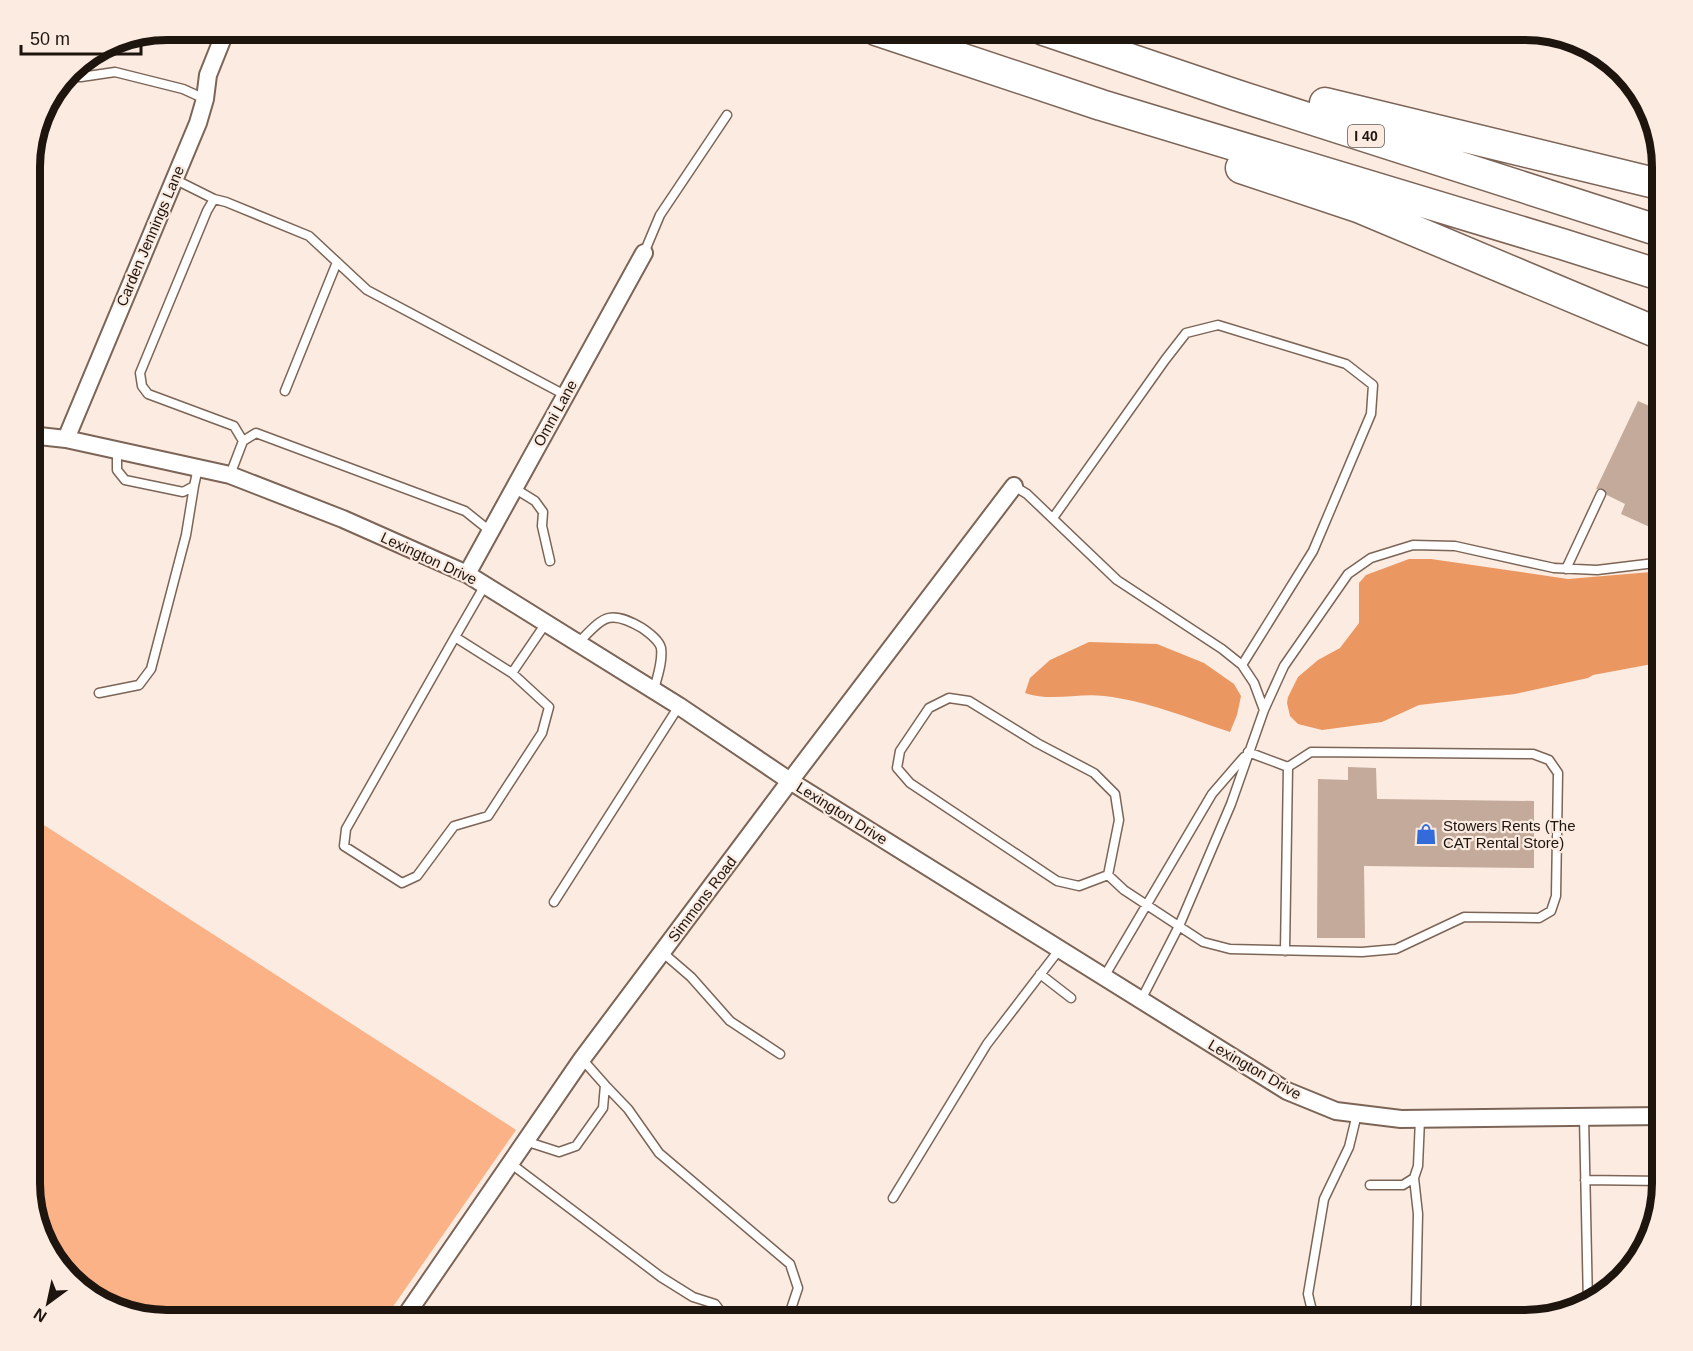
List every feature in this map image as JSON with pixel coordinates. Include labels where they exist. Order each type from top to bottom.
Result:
[{"type":"highway","points":[[907,40],[1101,105],[1652,273]]},
{"type":"highway","name":"I 40","points":[[1076,40],[1236,95],[1652,228]]},
{"type":"highway","points":[[1087,40],[1133,50],[1362,114],[1652,182]]},
{"type":"highway","points":[[1101,105],[1239,167],[1358,207],[1652,330]]},
{"type":"street","name":"Carden Jennings Lane","points":[[66,439],[198,123],[205,99],[208,75],[222,41]]},
{"type":"street","name":"Omni Lane","points":[[467,574],[644,253]]},
{"type":"street","name":"Lexington Drive","points":[[41,436],[66,439],[230,475],[343,519],[467,574],[679,706],[789,781],[1287,1091],[1336,1111],[1401,1119],[1652,1116]]},
{"type":"street","name":"Simmons Road","points":[[410,1310],[582,1059],[789,781],[1014,486]]},
{"type":"lane","points":[[79,77],[115,72],[183,89],[205,99]]},
{"type":"lane","points":[[644,253],[660,215],[727,115]]},
{"type":"lane","points":[[174,179],[214,199],[309,236],[367,290],[565,394]]},
{"type":"lane","points":[[214,199],[140,373],[142,386],[148,394],[234,426],[243,441]]},
{"type":"lane","points":[[285,391],[337,262]]},
{"type":"lane","points":[[1053,518],[1186,333],[1218,325],[1346,364],[1373,385],[1371,414],[1312,551],[1242,664]]},
{"type":"lane","points":[[230,475],[243,441],[256,433],[465,511],[490,531]]},
{"type":"lane","points":[[117,450],[117,470],[125,480],[183,492],[194,486]]},
{"type":"lane","points":[[99,693],[139,685],[151,669],[186,535],[198,468]]},
{"type":"lane","points":[[1014,486],[1027,494],[1116,580],[1242,664],[1254,683],[1264,710]]},
{"type":"lane","points":[[514,488],[535,501],[543,512],[542,526],[550,561]]},
{"type":"lane","points":[[1566,568],[1601,494]]},
{"type":"lane","points":[[1141,1000],[1179,926],[1231,804],[1264,710],[1284,666],[1342,580],[1371,558],[1413,545],[1455,546],[1554,568],[1597,570],[1652,563]]},
{"type":"lane","points":[[455,637],[512,674],[549,707],[543,733],[488,816],[454,826],[417,876],[402,883],[344,846],[346,829],[455,637],[485,585]]},
{"type":"lane","points":[[578,643],[597,624],[609,617],[623,617],[649,633],[660,645],[662,660],[654,690]]},
{"type":"lane","points":[[512,674],[546,623]]},
{"type":"lane","points":[[949,698],[969,701],[1094,773],[1115,794],[1119,820],[1108,875],[1079,886],[1057,881],[910,783],[897,768],[900,751],[929,708],[949,698]]},
{"type":"lane","points":[[554,902],[679,706]]},
{"type":"lane","points":[[1248,752],[1288,767]]},
{"type":"lane","points":[[1104,977],[1212,794],[1248,752]]},
{"type":"lane","points":[[1108,875],[1124,890],[1203,942],[1230,949],[1362,952],[1396,949],[1464,917],[1539,918],[1551,911],[1556,896],[1558,773],[1549,760],[1533,754],[1311,752],[1288,767]]},
{"type":"lane","points":[[1285,951],[1288,767]]},
{"type":"lane","points":[[893,1198],[987,1044],[1059,950]]},
{"type":"lane","points":[[662,952],[691,977],[730,1021],[780,1054]]},
{"type":"lane","points":[[1040,974],[1071,998]]},
{"type":"lane","points":[[582,1059],[628,1108],[659,1153],[790,1264],[798,1288],[791,1310]]},
{"type":"lane","points":[[525,1141],[559,1152],[576,1146],[603,1108],[605,1085]]},
{"type":"lane","points":[[1312,1310],[1308,1294],[1324,1199],[1349,1148],[1358,1114]]},
{"type":"lane","points":[[1584,1117],[1588,1294]]},
{"type":"lane","points":[[1414,1310],[1416,1306],[1418,1214],[1414,1178],[1418,1166],[1420,1119]]},
{"type":"lane","points":[[510,1163],[661,1277],[693,1297],[715,1304],[720,1310]]},
{"type":"lane","points":[[1370,1185],[1403,1185],[1414,1178]]},
{"type":"lane","points":[[1585,1180],[1652,1181]]},
{"type":"shaded area","points":[[1409,559],[1431,559],[1568,579],[1652,572],[1652,664],[1593,675],[1515,694],[1419,705],[1382,722],[1322,730],[1298,724],[1290,716],[1288,697],[1298,677],[1318,660],[1340,648],[1359,623],[1359,583],[1366,575]]},
{"type":"shaded area","points":[[1089,642],[1157,644],[1204,663],[1234,684],[1241,696],[1230,732],[1120,698],[1094,695],[1045,697],[1025,693],[1030,678],[1050,660]]},
{"type":"shaded area","points":[[41,823],[516,1130],[391,1310],[151,1309],[127,1304],[104,1293],[84,1279],[67,1261],[50,1232],[41,1192]]},
{"type":"building","points":[[1638,401],[1652,407],[1652,528],[1621,514],[1625,504],[1607,495],[1604,489],[1596,489]]},
{"type":"building","name":"Stowers Rents (The CAT Rental Store)","points":[[1348,767],[1376,768],[1377,799],[1534,801],[1534,868],[1364,866],[1365,938],[1317,938],[1318,779],[1348,780]]},
{"type":"place","name":"Stowers Rents (The CAT Rental Store)","points":[[1426,834]]}]
